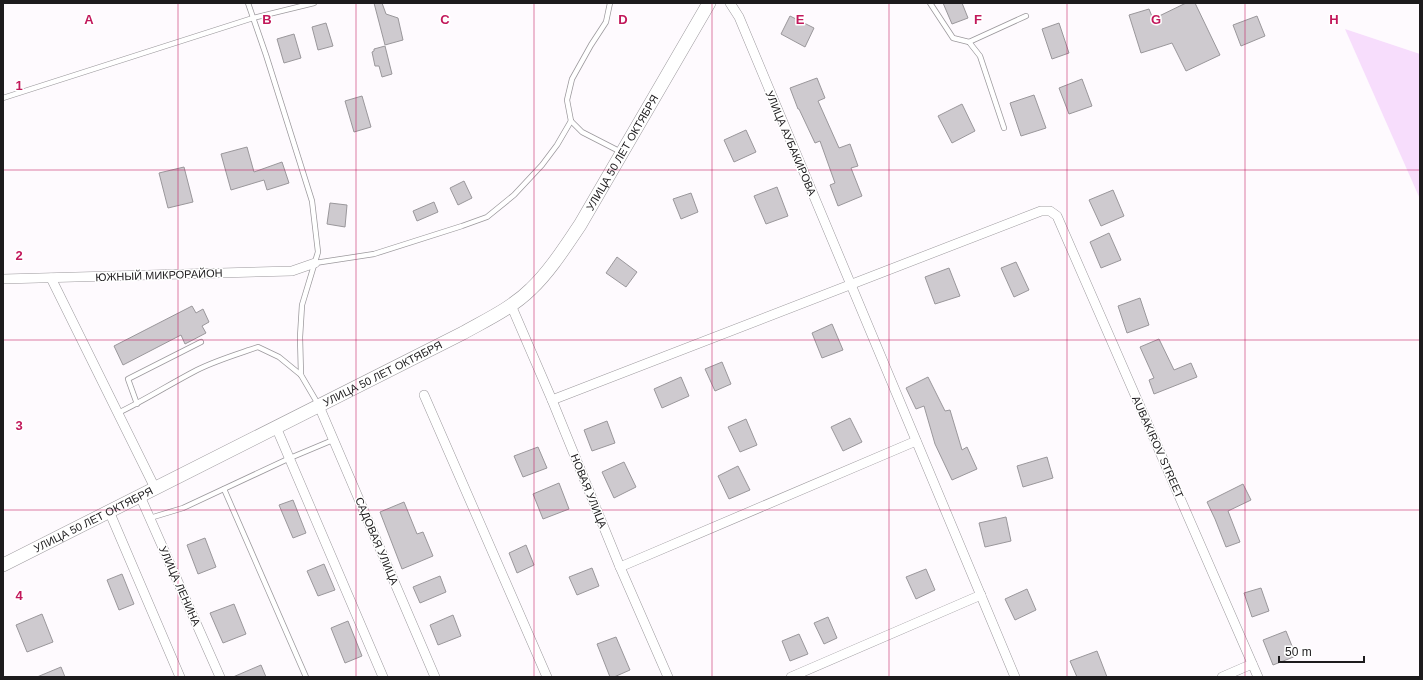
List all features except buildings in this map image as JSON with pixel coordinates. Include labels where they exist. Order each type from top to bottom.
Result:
[{"type":"main road","name":"УЛИЦА 50 ЛЕТ ОКТЯБРЯ","points":[[3,565],[463,333],[511,305],[531,289],[557,259],[580,225],[709,3]]},
{"type":"street","name":"УЛИЦА АУБАКИРОВА","points":[[730,3],[739,16],[1015,677]]},
{"type":"street","name":"AUBAKIROV STREET","points":[[850,284],[1041,211],[1050,211],[1057,216],[1258,677]]},
{"type":"street","name":"ЮЖНЫЙ МИКРОРАЙОН","points":[[3,279],[292,271],[315,263]]},
{"type":"street","points":[[51,278],[155,488]]},
{"type":"street","points":[[552,400],[850,284]]},
{"type":"street","name":"НОВАЯ УЛИЦА","points":[[511,305],[552,400],[620,567],[668,677]]},
{"type":"street","points":[[424,395],[547,677]]},
{"type":"street","name":"САДОВАЯ УЛИЦА","points":[[319,406],[434,677]]},
{"type":"street","points":[[276,427],[383,677]]},
{"type":"street","points":[[620,567],[916,442]]},
{"type":"street","name":"УЛИЦА ЛЕНИНА","points":[[140,496],[220,677]]},
{"type":"street","points":[[109,511],[180,677]]},
{"type":"street","points":[[791,677],[981,595]]},
{"type":"street","points":[[1222,677],[1252,664]]},
{"type":"lane","points":[[248,3],[312,201],[318,252],[302,305],[300,337],[301,375]]},
{"type":"lane","points":[[3,98],[253,18],[314,3]]},
{"type":"lane","points":[[610,3],[606,22],[572,79],[567,100],[571,121],[582,132],[623,153]]},
{"type":"lane","points":[[930,3],[953,38],[969,42],[980,56],[1004,128]]},
{"type":"lane","points":[[969,42],[1026,16]]},
{"type":"lane","points":[[315,263],[374,254],[487,217],[514,195],[542,165],[571,121]]},
{"type":"lane","points":[[137,404],[128,379],[201,342]]},
{"type":"lane","points":[[118,413],[198,370],[258,347],[279,357],[301,375],[319,406]]},
{"type":"lane","points":[[150,518],[183,508],[290,458],[333,440]]},
{"type":"lane","points":[[224,489],[306,677]]},
{"type":"shaded area","points":[[1345,29],[1420,54],[1420,199]]}]
